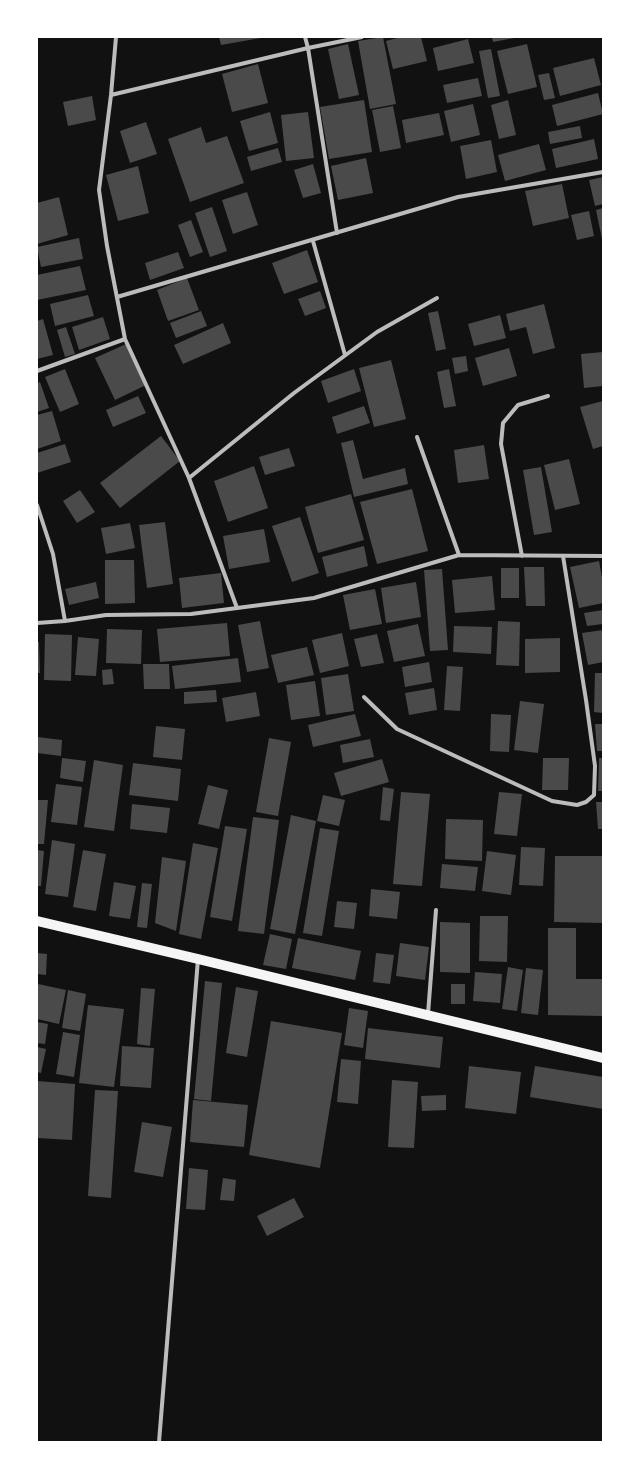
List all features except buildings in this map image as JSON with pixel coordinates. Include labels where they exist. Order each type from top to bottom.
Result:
[{"type":"main road","points":[[37,921],[428,1014],[603,1058]]},
{"type":"street","points":[[116,37],[111,95],[99,190],[107,246],[125,339],[189,478],[237,608]]},
{"type":"street","points":[[305,37],[337,233]]},
{"type":"street","points":[[111,95],[308,48],[362,37]]},
{"type":"street","points":[[117,297],[313,241],[458,197],[603,172]]},
{"type":"street","points":[[313,241],[345,355]]},
{"type":"street","points":[[189,478],[294,393],[345,355],[377,332],[437,298]]},
{"type":"street","points":[[37,371],[125,339]]},
{"type":"street","points":[[522,556],[501,444],[503,422],[518,405],[548,396]]},
{"type":"street","points":[[417,437],[459,555]]},
{"type":"street","points":[[37,505],[52,554],[65,621]]},
{"type":"street","points":[[37,623],[65,621],[106,615],[191,614],[314,598],[459,555],[603,556]]},
{"type":"street","points":[[364,697],[398,729],[552,801],[577,805],[586,802],[594,796],[595,766],[563,556]]},
{"type":"street","points":[[428,1014],[436,910]]},
{"type":"street","points":[[159,1442],[198,959]]}]
